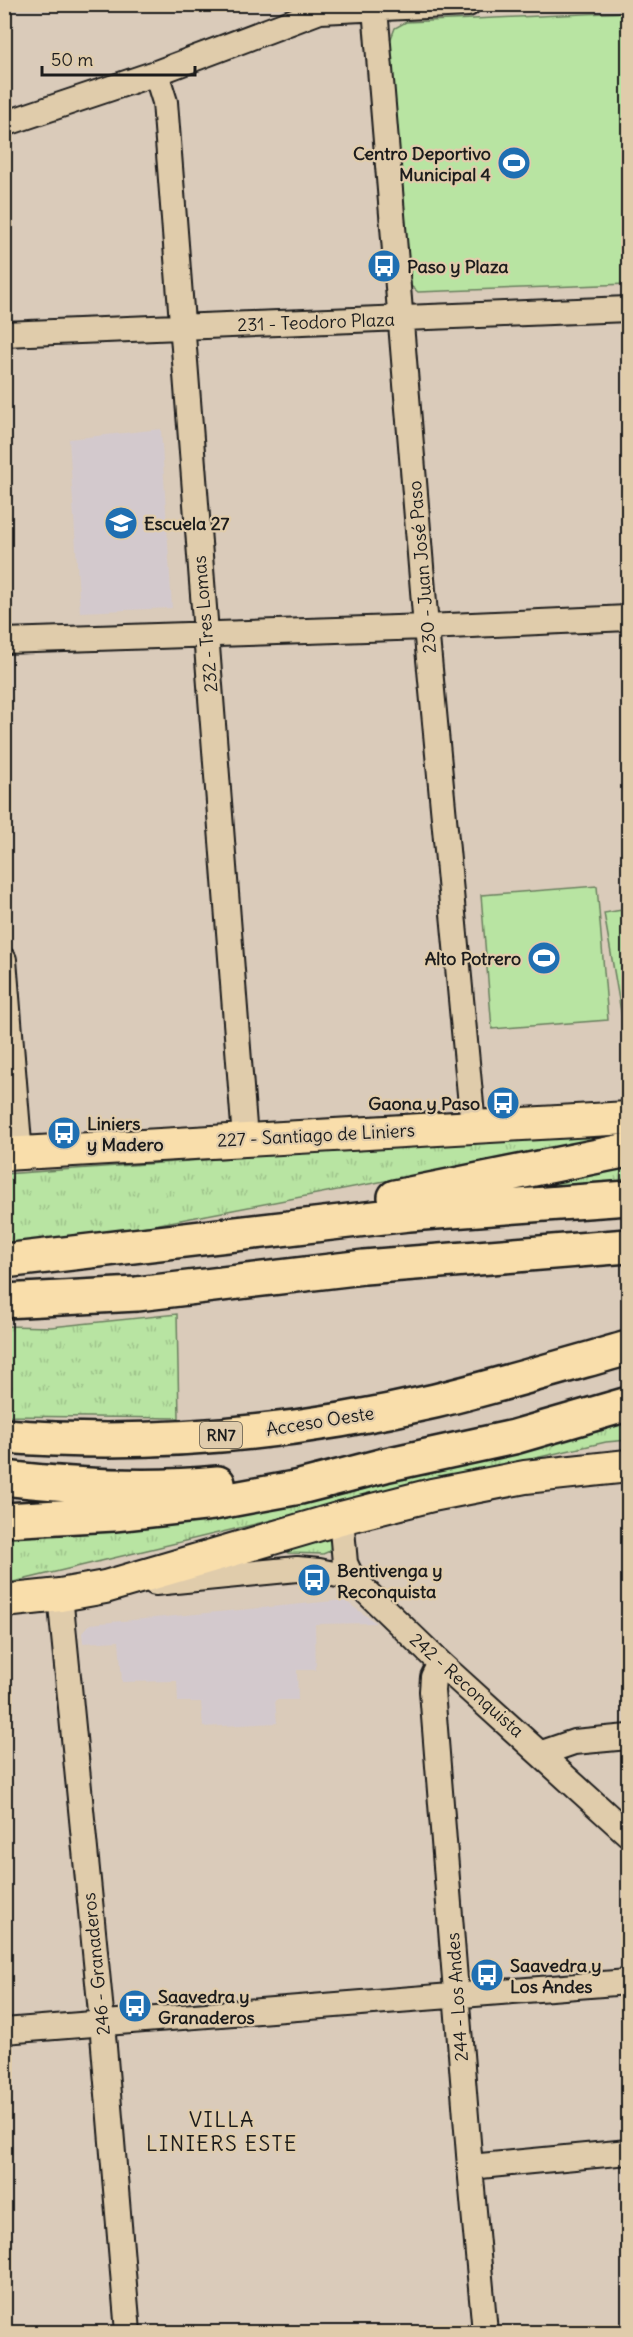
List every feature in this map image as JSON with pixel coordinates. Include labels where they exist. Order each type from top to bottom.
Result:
[{"type":"highway","points":[[145,1245],[628,1150]]},
{"type":"highway","points":[[4,1261],[409,1214],[628,1198]]},
{"type":"highway","points":[[4,1301],[137,1294],[363,1267],[628,1246]]},
{"type":"highway","name":"Acceso Oeste","points":[[4,1436],[83,1441],[166,1439],[232,1434],[319,1423],[435,1401],[628,1348]]},
{"type":"highway","points":[[4,1520],[114,1514],[213,1503],[300,1487],[385,1465],[514,1437],[628,1404]]},
{"type":"highway","points":[[4,1478],[51,1484],[208,1484],[385,1465]]},
{"type":"main road","name":"227 - Santiago de Liniers","points":[[12,1154],[628,1118]]},
{"type":"main road","points":[[4,1600],[60,1595],[105,1587],[341,1518],[432,1495],[525,1478],[628,1466]]},
{"type":"street","points":[[4,124],[156,73],[318,8],[468,4]]},
{"type":"street","name":"230 - Juan José Paso","points":[[375,8],[426,627],[473,1126]]},
{"type":"street","name":"232 - Tres Lomas","points":[[156,73],[165,102],[245,1139]]},
{"type":"street","name":"231 - Teodoro Plaza","points":[[4,334],[628,309]]},
{"type":"street","points":[[4,641],[628,618]]},
{"type":"street","points":[[4,960],[12,1154]]},
{"type":"street","name":"242 - Reconquista","points":[[341,1518],[345,1563],[352,1578],[440,1663],[542,1753],[628,1834]]},
{"type":"street","points":[[105,1587],[297,1569],[319,1570],[352,1578]]},
{"type":"street","name":"246 - Granaderos","points":[[60,1595],[102,2023],[128,2332]]},
{"type":"street","name":"244 - Los Andes","points":[[440,1663],[433,1677],[432,1691],[485,2332]]},
{"type":"street","points":[[542,1753],[574,1742],[628,1737]]},
{"type":"street","points":[[4,2031],[628,1982]]},
{"type":"street","points":[[470,2167],[628,2152]]},
{"type":"shaded area","name":"Escuela 27","points":[[161,429],[172,608],[80,612],[69,439]]},
{"type":"shaded area","points":[[344,1600],[376,1623],[315,1624],[316,1670],[297,1670],[298,1700],[275,1700],[277,1723],[203,1727],[201,1702],[178,1702],[177,1681],[122,1682],[119,1641],[83,1643],[82,1633],[90,1624]]},
{"type":"green space","name":"Centro Deportivo Municipal 4","points":[[628,12],[628,284],[418,292],[411,286],[390,41],[395,28],[406,22]]},
{"type":"green space","name":"Alto Potrero","points":[[597,886],[608,1020],[492,1029],[481,895]]},
{"type":"green space","points":[[628,909],[628,1022],[623,1023],[604,913]]},
{"type":"green space","points":[[628,1130],[628,1140],[553,1149],[149,1226],[5,1245],[4,1174]]},
{"type":"green space","points":[[628,1159],[628,1182],[488,1191]]},
{"type":"green space","points":[[177,1314],[179,1418],[5,1416],[5,1326],[51,1327]]},
{"type":"green space","points":[[628,1420],[628,1440],[606,1442],[460,1475],[5,1584],[4,1528]]},
{"type":"green space","points":[[333,1533],[330,1551],[323,1554],[288,1553],[287,1550]]},
{"type":"place","name":"Centro Deportivo Municipal 4","points":[[514,163]]},
{"type":"place","name":"Paso y Plaza","points":[[384,266]]},
{"type":"place","name":"Escuela 27","points":[[121,523]]},
{"type":"place","name":"Alto Potrero","points":[[544,958]]},
{"type":"place","name":"Gaona y Paso","points":[[503,1103]]},
{"type":"place","name":"Liniers y Madero","points":[[64,1133]]},
{"type":"place","name":"Bentivenga y Reconquista","points":[[314,1580]]},
{"type":"place","name":"Saavedra y Los Andes","points":[[487,1975]]},
{"type":"place","name":"Saavedra y Granaderos","points":[[135,2006]]},
{"type":"district","name":"VILLA LINIERS ESTE","points":[[222,2131]]}]
